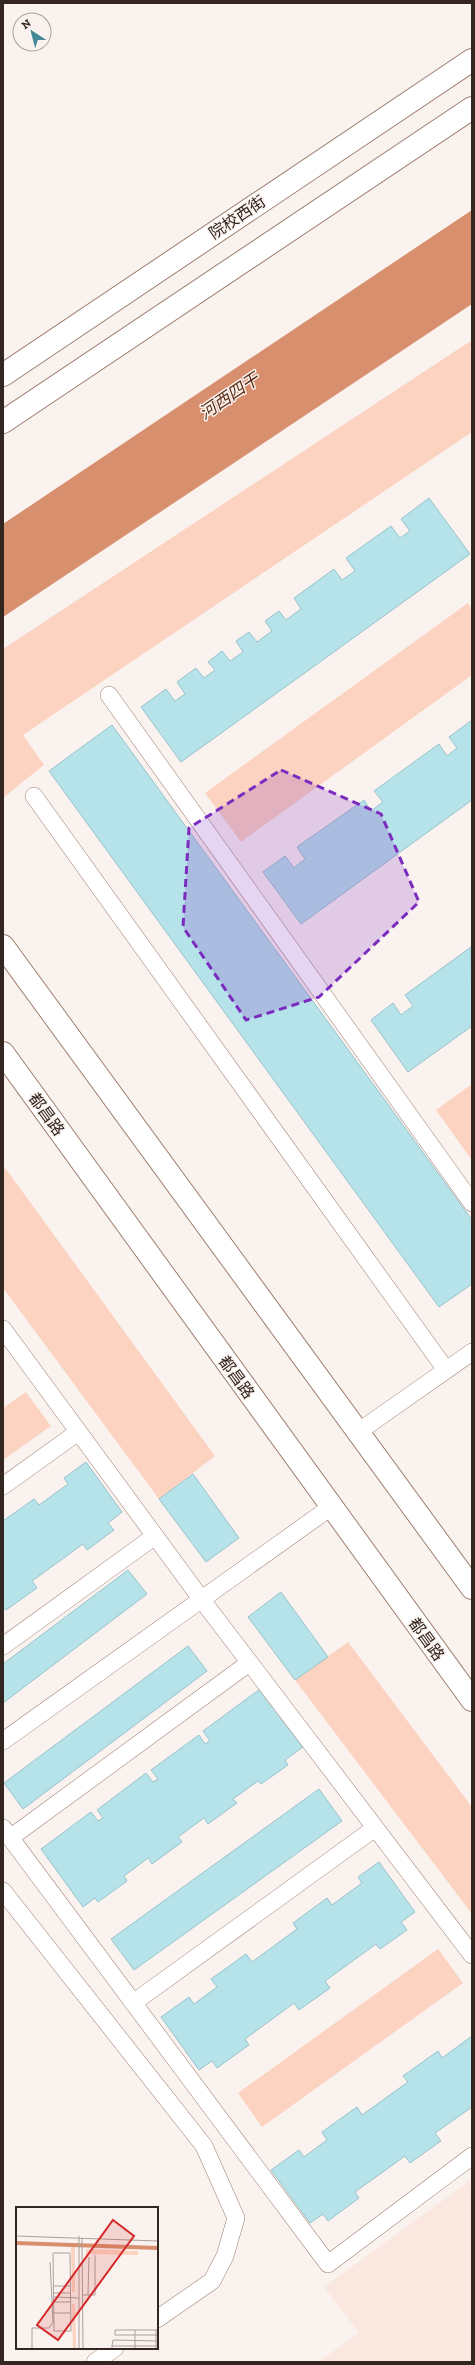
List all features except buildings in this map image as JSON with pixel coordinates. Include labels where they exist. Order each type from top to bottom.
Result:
[{"type":"main road","name":"院校西街","points":[[3,375],[472,60]]},
{"type":"main road","points":[[3,422],[472,108]]},
{"type":"main road","points":[[3,946],[472,1588]]},
{"type":"main road","name":"都昌路","points":[[3,1053],[472,1700]]},
{"type":"lane","points":[[109,695],[472,1203]]},
{"type":"lane","points":[[34,796],[446,1370]]},
{"type":"lane","points":[[3,1329],[249,1663],[472,1955]]},
{"type":"lane","points":[[358,1432],[472,1352]]},
{"type":"lane","points":[[3,1486],[78,1432]]},
{"type":"lane","points":[[3,1741],[331,1507]]},
{"type":"lane","points":[[3,1646],[155,1536]]},
{"type":"lane","points":[[249,1663],[6,1833],[328,2264],[472,2156]]},
{"type":"lane","points":[[133,2002],[375,1828]]},
{"type":"lane","points":[[3,1891],[204,2146],[236,2218],[225,2256],[212,2281],[158,2318]]},
{"type":"lane","points":[[95,2362],[114,2349]]},
{"type":"highlighted area","points":[[281,770],[381,814],[419,902],[319,997],[246,1020],[183,927],[189,828]]},
{"type":"shaded area","points":[[472,340],[472,432],[23,735],[44,765],[3,798],[3,649]]},
{"type":"shaded area","points":[[468,603],[472,609],[472,675],[241,842],[205,793]]},
{"type":"shaded area","points":[[472,1084],[472,1158],[471,1159],[436,1110]]},
{"type":"shaded area","points":[[3,1165],[215,1456],[159,1499],[3,1288]]},
{"type":"shaded area","points":[[26,1392],[51,1426],[3,1460],[3,1408]]},
{"type":"shaded area","points":[[348,1642],[472,1807],[472,1914],[295,1680]]},
{"type":"shaded area","points":[[438,1949],[463,1983],[262,2127],[238,2093]]},
{"type":"shaded area","points":[[472,2179],[472,2362],[318,2362],[359,2333],[324,2287]]},
{"type":"water","name":"河西四干","points":[[472,210],[472,304],[3,617],[3,524]]}]
